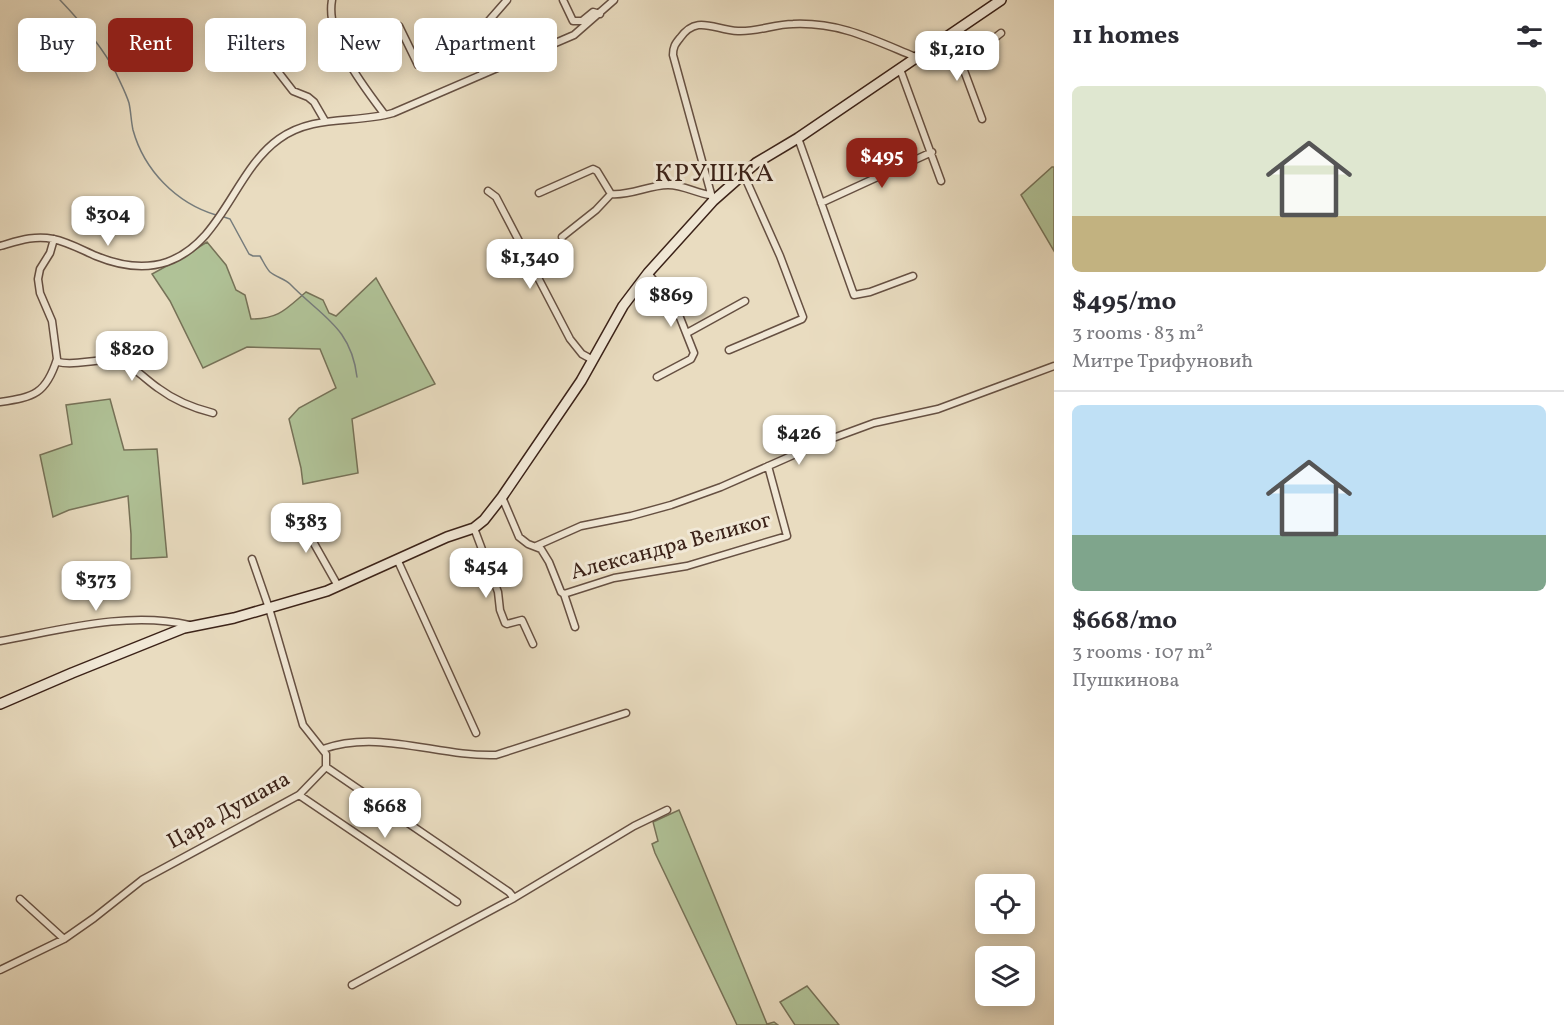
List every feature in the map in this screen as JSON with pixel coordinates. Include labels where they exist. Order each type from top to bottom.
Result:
[{"type":"street","points":[[332,0],[333,25],[350,65],[357,79],[386,115]]},
{"type":"street","points":[[491,18],[507,0]]},
{"type":"street","points":[[564,0],[573,21],[582,21],[594,12],[600,14]]},
{"type":"street","points":[[0,246],[22,239],[54,239],[115,262],[144,266],[168,261],[193,247],[218,218],[254,164],[277,140],[305,125],[386,115],[574,35],[614,0]]},
{"type":"street","points":[[0,704],[83,668],[192,626],[234,618],[338,586],[447,537],[474,528],[484,520],[502,497],[580,381],[623,306],[712,198],[743,173],[1001,0]]},
{"type":"street","points":[[712,198],[673,55],[674,46],[688,28],[701,24],[744,31],[793,24],[830,26],[867,36],[913,56],[915,59]]},
{"type":"street","points":[[402,32],[414,57]]},
{"type":"street","points":[[959,57],[974,53],[1001,33]]},
{"type":"street","points":[[946,38],[959,57],[982,119]]},
{"type":"street","points":[[900,69],[941,181]]},
{"type":"street","points":[[278,72],[293,91],[314,102],[325,121]]},
{"type":"street","points":[[798,138],[854,295],[870,292],[913,276]]},
{"type":"street","points":[[821,203],[932,152]]},
{"type":"street","points":[[539,193],[593,169],[597,171],[611,194]]},
{"type":"street","points":[[729,350],[802,320],[803,317],[780,256],[743,173]]},
{"type":"street","points":[[562,237],[596,210],[611,194],[671,185],[712,198]]},
{"type":"street","points":[[488,191],[496,197],[570,339],[582,354],[593,360]]},
{"type":"street","points":[[0,402],[23,399],[43,389],[57,359],[52,321],[40,293],[38,279],[40,269],[50,253],[54,239]]},
{"type":"street","points":[[648,273],[677,310],[694,356],[657,377]]},
{"type":"street","points":[[687,333],[745,302]]},
{"type":"street","points":[[57,359],[62,363],[104,360],[119,362],[129,366],[177,400],[195,409],[213,414]]},
{"type":"street","points":[[536,546],[581,526],[671,505],[721,487],[825,441],[874,423],[938,409],[1054,366]]},
{"type":"street","name":"Александра Великог","points":[[564,594],[614,578],[687,566],[787,536],[768,466]]},
{"type":"street","name":"Александра Великог","points":[[502,497],[519,537],[528,544],[536,546],[549,562],[561,592],[564,594],[575,627]]},
{"type":"street","points":[[298,511],[338,586]]},
{"type":"street","points":[[474,528],[498,592],[500,610],[505,623],[522,620],[533,644]]},
{"type":"street","points":[[252,559],[269,608],[303,725],[326,754],[326,767],[457,855],[514,898]]},
{"type":"street","points":[[397,559],[476,733]]},
{"type":"street","points":[[0,641],[99,623],[166,620],[192,626]]},
{"type":"street","points":[[323,749],[351,743],[375,742],[422,746],[478,756],[496,755],[626,713]]},
{"type":"street","name":"Цара Душана","points":[[0,970],[64,939],[142,880],[299,795],[326,767]]},
{"type":"street","points":[[299,795],[457,902]]},
{"type":"street","points":[[352,985],[514,898],[634,826],[667,810]]},
{"type":"street","points":[[20,898],[64,939]]},
{"type":"green space","points":[[1054,167],[1054,251],[1021,195]]},
{"type":"green space","points":[[207,242],[226,265],[236,290],[245,295],[251,319],[275,315],[306,292],[323,300],[329,313],[336,316],[376,278],[435,384],[352,419],[358,473],[303,484],[289,419],[299,408],[336,388],[320,349],[247,347],[203,368],[170,301],[152,274]]},
{"type":"green space","points":[[110,399],[124,450],[157,449],[167,557],[131,559],[128,496],[69,510],[53,517],[40,455],[72,444],[66,405]]},
{"type":"green space","points":[[679,810],[767,1024],[774,1022],[778,1025],[737,1025],[655,853],[652,844],[658,841],[653,822]]},
{"type":"green space","points":[[807,986],[839,1025],[795,1025],[780,1002]]},
{"type":"waterway","points":[[60,0],[91,35],[116,73],[129,103],[138,145],[154,171],[175,193],[201,210],[216,215]]},
{"type":"waterway","points":[[224,217],[230,219],[249,254],[260,256],[270,272],[288,282],[342,334],[354,360],[357,377]]},
{"type":"district","name":"КРУШКА","points":[[715,174]]}]
